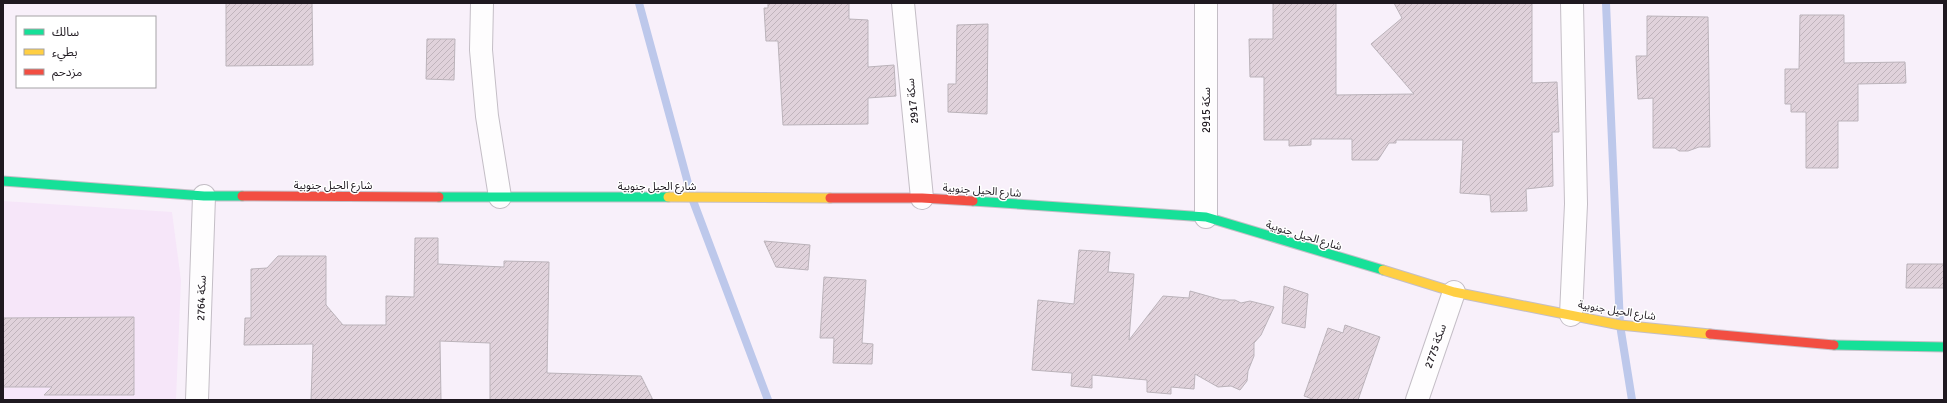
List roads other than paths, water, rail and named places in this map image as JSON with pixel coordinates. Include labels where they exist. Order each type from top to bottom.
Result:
[{"type":"street","points":[[482,3],[481,50],[487,116],[500,197]]},
{"type":"street","name":"سكة 2917","points":[[902,3],[922,198]]},
{"type":"street","name":"سكة 2915","points":[[1206,3],[1206,217]]},
{"type":"street","points":[[1572,3],[1576,204],[1572,315]]},
{"type":"street","name":"شارع الحيل جنوبية","points":[[3,181],[204,196],[922,198],[1206,217],[1454,292],[1620,325],[1819,345],[1944,347]]},
{"type":"street","name":"سكة 2764","points":[[197,400],[204,196]]},
{"type":"street","name":"سكة 2775","points":[[1417,400],[1454,292]]},
{"type":"waterway","points":[[639,3],[692,198],[768,400]]},
{"type":"waterway","points":[[1606,3],[1620,325],[1632,400]]}]
